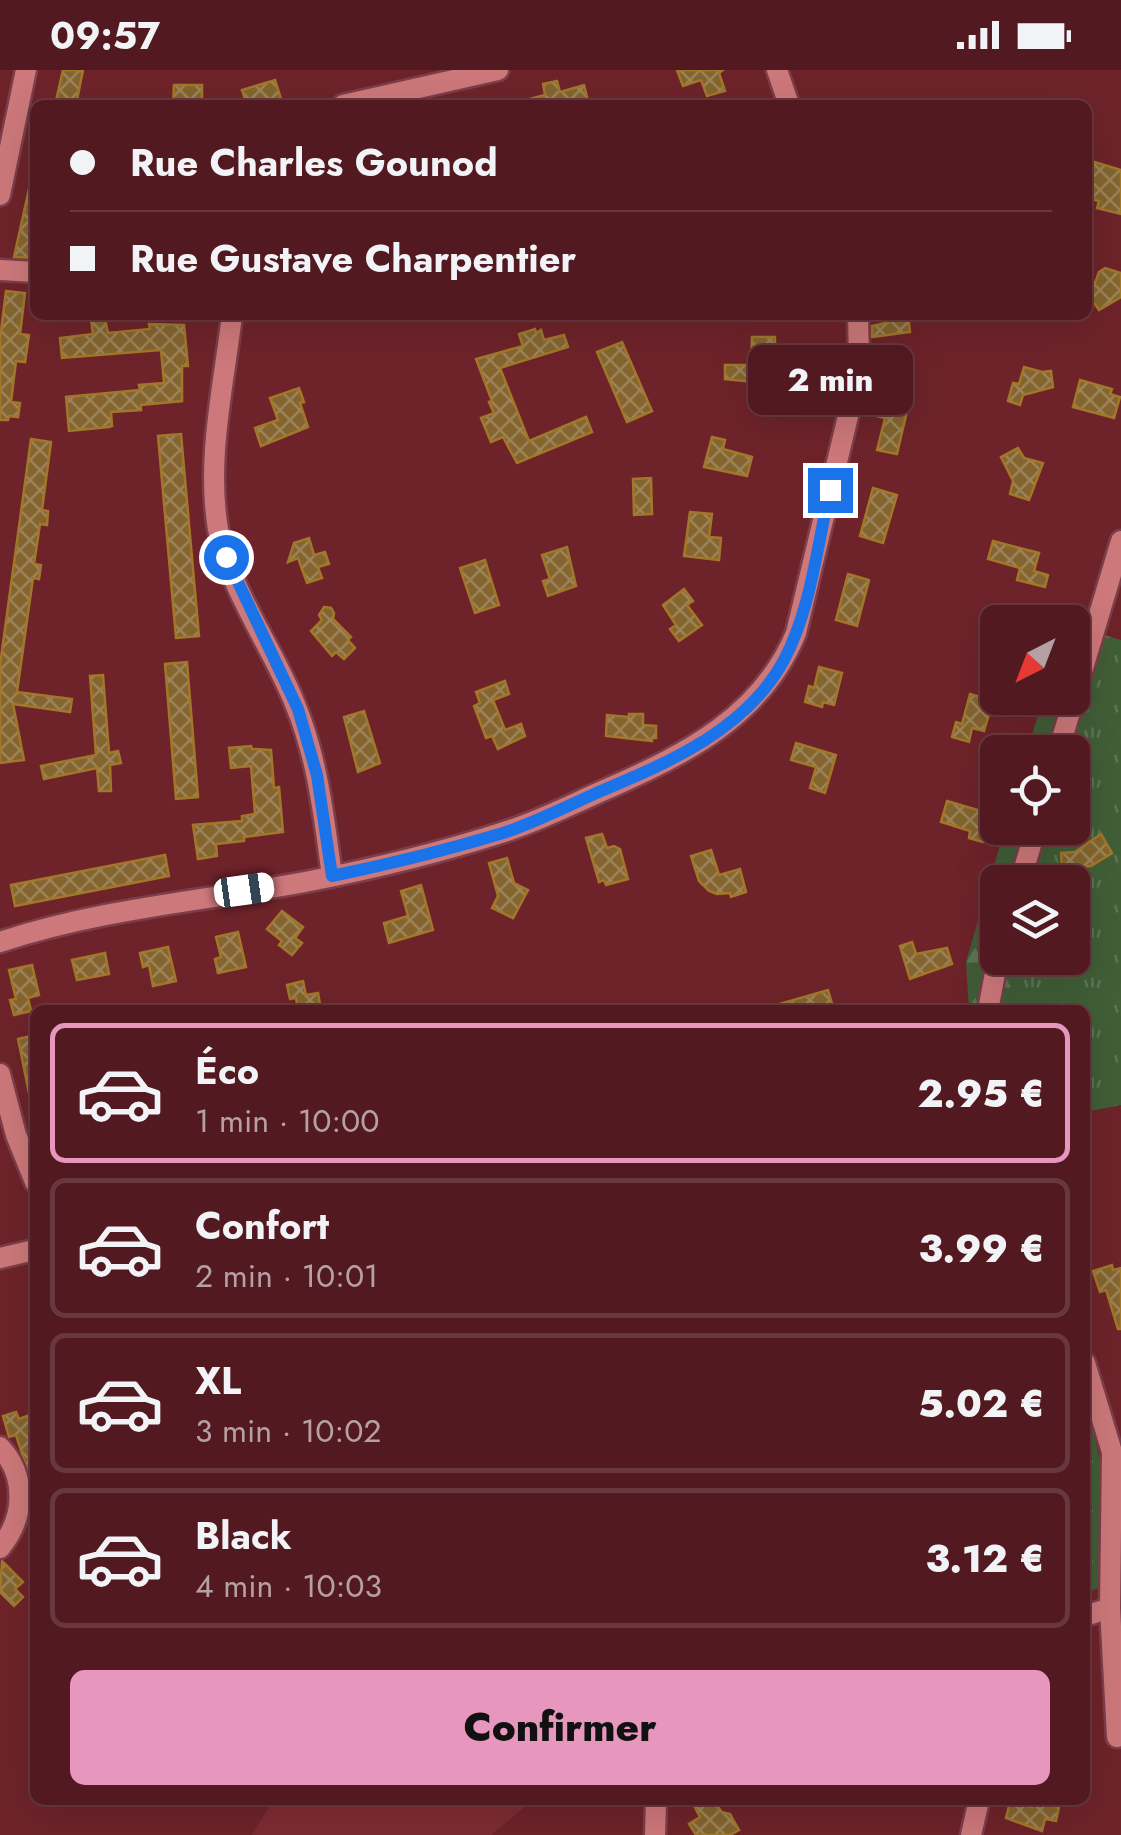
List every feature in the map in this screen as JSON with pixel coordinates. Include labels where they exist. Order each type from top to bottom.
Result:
[{"type":"street","points":[[0,195],[8,119],[26,70]]},
{"type":"street","points":[[365,100],[498,70]]},
{"type":"street","points":[[776,70],[787,100]]},
{"type":"street","points":[[0,270],[30,272]]},
{"type":"street","points":[[231,320],[214,476],[219,532],[230,567],[298,709],[317,775],[332,876]]},
{"type":"street","points":[[0,942],[172,901],[332,876],[477,840],[531,821],[674,758],[708,738],[758,696],[784,661],[803,610],[856,388],[860,359],[858,320]]},
{"type":"street","points":[[1063,735],[1121,541]]},
{"type":"street","points":[[989,1005],[995,975]]},
{"type":"street","points":[[0,1074],[30,1170]]},
{"type":"street","points":[[0,1258],[30,1252]]},
{"type":"street","points":[[1090,1377],[1117,1452],[1110,1608],[1119,1732]]},
{"type":"street","points":[[0,1447],[12,1462],[20,1494],[13,1529],[0,1548]]},
{"type":"street","points":[[1090,1614],[1110,1608]]},
{"type":"street","points":[[655,1835],[656,1805]]},
{"type":"street","points":[[971,1835],[978,1805]]},
{"type":"shaded area","points":[[270,1805],[526,1806],[491,1835],[252,1835]]},
{"type":"green space","points":[[1090,632],[1111,637],[1090,707]]},
{"type":"green space","points":[[1111,637],[1121,640],[1121,1105],[1090,1111],[1090,1005],[1007,1005],[1015,975],[1090,975],[1090,865],[1043,865],[1048,845],[1090,845],[1090,735],[1082,735]]},
{"type":"green space","points":[[1038,715],[1088,715],[1082,735],[1032,735]]},
{"type":"green space","points":[[1000,845],[1048,845],[1043,865],[994,865]]},
{"type":"green space","points":[[980,914],[980,975],[1015,975],[1007,1005],[969,1005],[966,962]]},
{"type":"green space","points":[[1090,1419],[1105,1480],[1104,1586],[1090,1591]]},
{"type":"building","points":[[63,70],[83,70],[77,100],[56,100]]},
{"type":"building","points":[[677,70],[723,70],[719,73],[725,91],[707,96],[701,80],[683,86]]},
{"type":"building","points":[[275,80],[281,100],[245,100],[242,90]]},
{"type":"building","points":[[557,81],[560,92],[584,85],[588,100],[526,100],[545,95],[543,84]]},
{"type":"building","points":[[174,85],[202,85],[202,100],[173,100]]},
{"type":"building","points":[[1092,161],[1121,170],[1121,214],[1097,208],[1099,201],[1092,199]]},
{"type":"building","points":[[29,189],[30,189],[30,258],[14,257]]},
{"type":"building","points":[[1105,268],[1121,273],[1121,297],[1099,310],[1092,303],[1092,282]]},
{"type":"building","points":[[6,291],[25,293],[20,334],[29,335],[25,362],[16,361],[11,402],[20,403],[18,417],[0,420],[0,339]]},
{"type":"building","points":[[91,320],[105,320],[108,333],[150,329],[149,324],[184,325],[188,366],[182,366],[182,401],[111,412],[112,426],[69,431],[66,397],[140,390],[139,385],[164,383],[161,350],[62,358],[60,338],[93,334]]},
{"type":"building","points":[[909,320],[910,332],[872,337],[872,326]]},
{"type":"building","points":[[535,329],[536,333],[541,330],[544,340],[564,335],[568,347],[500,368],[529,441],[586,417],[592,432],[517,463],[503,437],[491,442],[481,418],[494,413],[476,359],[523,346],[519,334]]},
{"type":"building","points":[[752,337],[775,337],[775,384],[725,379],[725,365],[751,365]]},
{"type":"building","points":[[622,342],[652,411],[627,422],[597,352]]},
{"type":"building","points":[[1024,367],[1051,371],[1053,387],[1023,395],[1020,405],[1008,401],[1013,383],[1019,384]]},
{"type":"building","points":[[1080,380],[1112,389],[1110,394],[1120,397],[1114,418],[1073,407]]},
{"type":"building","points":[[299,388],[308,427],[261,446],[255,428],[278,420],[270,398]]},
{"type":"building","points":[[880,400],[908,407],[897,454],[877,450],[885,418],[877,416]]},
{"type":"building","points":[[181,434],[199,636],[176,638],[158,436]]},
{"type":"building","points":[[712,437],[725,440],[723,449],[752,457],[747,476],[704,467]]},
{"type":"building","points":[[31,439],[51,442],[42,510],[48,511],[47,525],[40,524],[34,564],[41,565],[39,579],[33,578],[17,692],[72,699],[70,712],[13,704],[24,760],[0,763],[0,665]]},
{"type":"building","points":[[1018,448],[1024,458],[1043,463],[1029,500],[1010,494],[1013,481],[1001,457]]},
{"type":"building","points":[[651,478],[652,514],[634,515],[633,479]]},
{"type":"building","points":[[873,488],[897,495],[883,543],[860,536]]},
{"type":"building","points":[[690,512],[712,514],[709,537],[721,538],[719,560],[684,556]]},
{"type":"building","points":[[309,538],[314,555],[325,552],[329,564],[318,567],[322,578],[307,583],[298,558],[288,562],[294,543]]},
{"type":"building","points":[[993,541],[1039,553],[1034,571],[1048,575],[1045,587],[1017,580],[1020,568],[988,559]]},
{"type":"building","points":[[567,547],[576,586],[548,596],[543,581],[550,579],[542,555]]},
{"type":"building","points":[[485,560],[499,605],[475,613],[460,568]]},
{"type":"building","points":[[848,574],[869,580],[857,626],[836,620]]},
{"type":"building","points":[[684,589],[693,601],[687,605],[702,625],[679,641],[670,629],[676,625],[663,605]]},
{"type":"building","points":[[324,607],[331,608],[333,619],[351,637],[348,640],[355,648],[344,659],[336,652],[332,656],[311,631],[322,620],[319,615]]},
{"type":"building","points":[[187,662],[198,797],[176,799],[165,664]]},
{"type":"building","points":[[819,667],[842,673],[834,705],[823,702],[822,707],[805,702],[809,686],[814,688]]},
{"type":"building","points":[[103,675],[109,753],[118,751],[121,763],[110,765],[111,791],[99,791],[97,768],[44,779],[41,766],[96,755],[90,676]]},
{"type":"building","points":[[505,681],[509,694],[493,700],[505,730],[521,724],[525,736],[498,749],[492,736],[486,738],[474,706],[480,703],[476,692]]},
{"type":"building","points":[[970,694],[980,697],[980,715],[989,715],[984,731],[972,728],[969,742],[952,737],[956,722],[962,724]]},
{"type":"building","points":[[364,711],[380,763],[358,772],[344,717]]},
{"type":"building","points":[[643,714],[643,725],[656,726],[656,738],[652,741],[606,736],[607,715]]},
{"type":"building","points":[[796,743],[836,755],[825,793],[810,788],[816,767],[791,760]]},
{"type":"building","points":[[251,746],[271,750],[283,832],[216,844],[217,856],[198,859],[193,825],[242,821],[242,816],[255,814],[251,766],[231,768],[229,748]]},
{"type":"building","points":[[947,801],[980,811],[980,841],[969,838],[970,831],[941,822]]},
{"type":"building","points":[[602,834],[607,848],[620,849],[628,879],[606,885],[604,880],[599,882],[586,838]]},
{"type":"building","points":[[1101,834],[1112,853],[1091,866],[1062,865],[1061,853],[1075,852]]},
{"type":"building","points":[[711,850],[719,875],[740,869],[746,892],[731,897],[730,893],[717,894],[699,881],[691,856]]},
{"type":"building","points":[[165,855],[169,876],[15,906],[11,885]]},
{"type":"building","points":[[507,858],[514,883],[528,890],[513,918],[492,908],[498,896],[489,863]]},
{"type":"building","points":[[421,885],[433,930],[389,943],[384,923],[408,916],[401,891]]},
{"type":"building","points":[[282,911],[303,927],[295,938],[302,943],[292,955],[267,929]]},
{"type":"building","points":[[238,932],[246,967],[218,973],[215,959],[221,957],[216,937]]},
{"type":"building","points":[[912,942],[916,954],[947,948],[952,964],[910,979],[900,946]]},
{"type":"building","points":[[168,947],[176,981],[153,986],[149,965],[143,967],[140,953]]},
{"type":"building","points":[[105,953],[109,974],[77,980],[72,960]]},
{"type":"building","points":[[32,965],[39,995],[28,998],[30,1011],[14,1015],[10,1000],[16,999],[9,970]]},
{"type":"building","points":[[303,981],[306,995],[318,993],[320,1005],[297,1005],[296,998],[290,999],[287,985]]},
{"type":"building","points":[[828,990],[832,1005],[776,1005]]},
{"type":"building","points":[[30,1036],[30,1093],[29,1093],[18,1039]]},
{"type":"building","points":[[1112,1265],[1113,1270],[1121,1268],[1121,1329],[1106,1290],[1100,1292],[1093,1271]]},
{"type":"building","points":[[16,1412],[19,1419],[30,1415],[30,1479],[16,1435],[9,1437],[3,1416]]},
{"type":"building","points":[[2,1561],[23,1582],[15,1589],[23,1597],[14,1606],[0,1592]]},
{"type":"building","points":[[694,1805],[716,1805],[730,1814],[739,1830],[730,1835],[696,1835],[689,1824],[700,1817]]},
{"type":"building","points":[[1009,1805],[1059,1807],[1056,1821],[1045,1819],[1042,1831],[1006,1818]]},
{"type":"route","points":[[226,557],[298,709],[317,775],[332,876],[505,832],[658,766],[716,733],[758,696],[784,661],[803,610],[830,490]]}]
